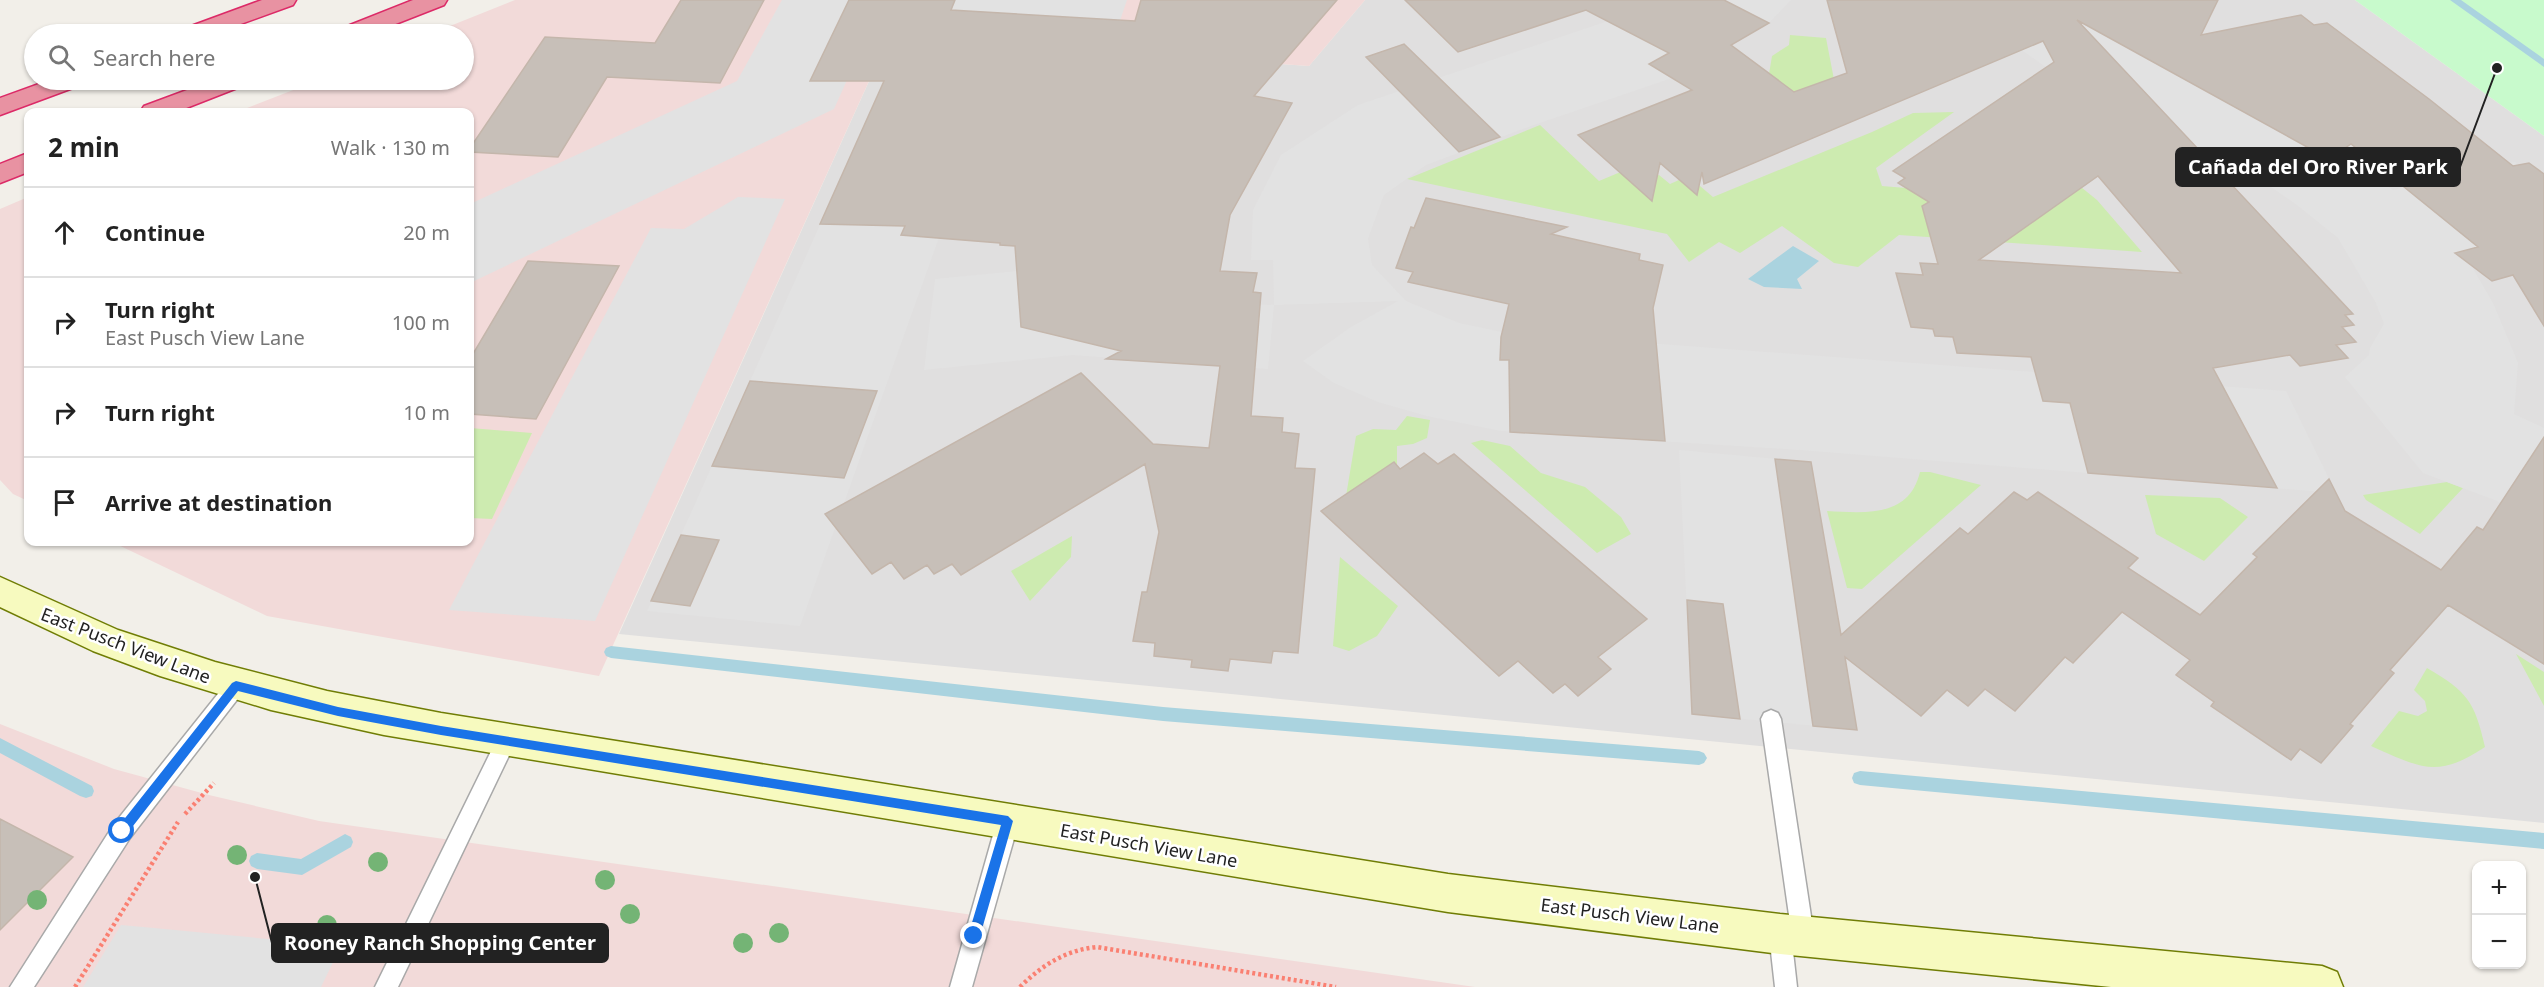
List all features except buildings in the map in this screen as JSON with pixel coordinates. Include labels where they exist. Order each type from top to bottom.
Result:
[{"type":"highway","points":[[219,24],[284,0]]},
{"type":"highway","points":[[374,24],[435,0]]},
{"type":"highway","points":[[0,107],[45,90]]},
{"type":"highway","points":[[163,108],[210,90]]},
{"type":"highway","points":[[0,174],[24,164]]},
{"type":"main road","name":"East Pusch View Lane","points":[[0,591],[41,613],[94,636],[162,662],[236,686],[338,711],[506,741],[1448,893],[1791,935],[2322,987]]},
{"type":"lane","points":[[21,987],[122,831],[236,686]]},
{"type":"lane","points":[[1771,719],[1791,935],[1786,987]]},
{"type":"lane","points":[[386,987],[506,741]]},
{"type":"lane","points":[[961,987],[1008,821]]},
{"type":"path","points":[[75,987],[169,834],[214,783]]},
{"type":"path","points":[[1020,987],[1065,953],[1081,948],[1097,948],[1336,987]]},
{"type":"shaded area","points":[[515,0],[1365,0],[1309,66],[889,37],[599,676],[267,616],[120,546],[474,546],[474,108],[247,108],[293,90],[474,90],[474,24],[455,24]]},
{"type":"shaded area","points":[[782,0],[883,0],[834,109],[474,281],[474,202],[737,81]]},
{"type":"shaded area","points":[[918,0],[1127,0],[1114,38],[944,28]]},
{"type":"shaded area","points":[[1365,0],[2355,0],[2544,136],[2544,823],[619,634],[889,37],[1309,66]]},
{"type":"shaded area","points":[[1648,0],[1791,0],[1769,23],[1672,78],[1528,127],[1426,165],[1384,195],[1368,239],[1372,265],[1406,301],[1459,323],[1502,332],[2286,391],[2336,493],[1800,450],[1501,431],[1427,416],[1378,402],[1334,383],[1303,361],[1351,327],[1398,301],[1274,305],[1273,260],[1251,260],[1253,210],[1281,155],[1358,105],[1608,21]]},
{"type":"shaded area","points":[[2077,0],[2210,80],[2340,151],[2393,190],[2515,162],[2544,183],[2544,267],[2492,281],[2472,267],[2493,303],[2518,363],[2514,414],[2544,428],[2544,528],[2497,501],[2423,473],[2345,377],[2369,355],[2370,348],[2384,324],[2376,303],[2338,238],[2297,205],[2247,170],[2193,145],[2050,70],[2019,48]]},
{"type":"shaded area","points":[[901,44],[990,95],[800,626],[647,611]]},
{"type":"shaded area","points":[[738,197],[785,199],[595,621],[449,610],[651,228],[684,229]]},
{"type":"shaded area","points":[[24,199],[24,499],[13,494],[0,480],[0,209]]},
{"type":"shaded area","points":[[1091,264],[1257,273],[1251,304],[1274,305],[1268,369],[1072,355],[924,370],[935,279]]},
{"type":"shaded area","points":[[1679,450],[1811,462],[1857,730],[1692,714]]},
{"type":"shaded area","points":[[0,724],[114,769],[209,795],[319,821],[1475,987],[0,987]]},
{"type":"shaded area","points":[[121,925],[341,946],[321,987],[83,987]]},
{"type":"green space","points":[[2355,0],[2544,0],[2544,136]]},
{"type":"green space","points":[[1790,35],[1826,38],[1837,95],[1794,92],[1769,74],[1772,56],[1789,45]]},
{"type":"green space","points":[[1954,112],[1876,168],[1882,186],[1906,188],[1929,202],[1925,204],[2076,183],[2097,200],[2142,252],[1899,235],[1858,267],[1834,263],[1782,226],[1740,253],[1719,242],[1689,262],[1667,234],[1407,179],[1540,125],[1599,181],[1630,168],[1645,181],[1659,175],[1670,184],[1679,180],[1691,190],[1700,186],[1713,197],[1913,113]]},
{"type":"green space","points":[[1407,416],[1430,420],[1427,438],[1413,444],[1397,446],[1397,465],[1395,464],[1346,496],[1356,436],[1373,429],[1396,430]]},
{"type":"green space","points":[[474,428],[532,433],[492,519],[474,518]]},
{"type":"green space","points":[[1482,440],[1510,446],[1541,473],[1585,487],[1621,517],[1631,534],[1597,553],[1471,443]]},
{"type":"green space","points":[[1920,472],[1930,472],[1981,485],[1862,589],[1847,588],[1827,511],[1870,512],[1896,505],[1906,498],[1914,487]]},
{"type":"green space","points":[[2447,482],[2463,488],[2420,534],[2366,500],[2363,495]]},
{"type":"green space","points":[[2145,495],[2220,498],[2248,517],[2204,561],[2156,534]]},
{"type":"green space","points":[[1072,536],[1071,557],[1030,601],[1011,571]]},
{"type":"green space","points":[[1340,557],[1398,606],[1377,636],[1349,651],[1333,646]]},
{"type":"green space","points":[[2516,654],[2544,672],[2544,706]]},
{"type":"green space","points":[[2427,668],[2452,684],[2467,699],[2473,708],[2485,747],[2468,757],[2441,767],[2416,764],[2371,746],[2399,711],[2418,716],[2427,711],[2425,701],[2414,690]]},
{"type":"water","points":[[1793,246],[1819,261],[1797,279],[1802,289],[1764,287],[1748,279]]},
{"type":"waterway","points":[[2455,0],[2544,64]]},
{"type":"waterway","points":[[611,652],[1163,714],[1699,758]]},
{"type":"waterway","points":[[0,745],[86,791]]},
{"type":"waterway","points":[[1860,778],[2544,841]]},
{"type":"waterway","points":[[257,861],[302,867],[345,842]]},
{"type":"place","name":"Cañada del Oro River Park","points":[[2497,68]]},
{"type":"place","name":"Rooney Ranch Shopping Center","points":[[255,877]]},
{"type":"route","points":[[122,831],[236,686],[338,711],[441,730],[1008,821],[974,936]]}]
